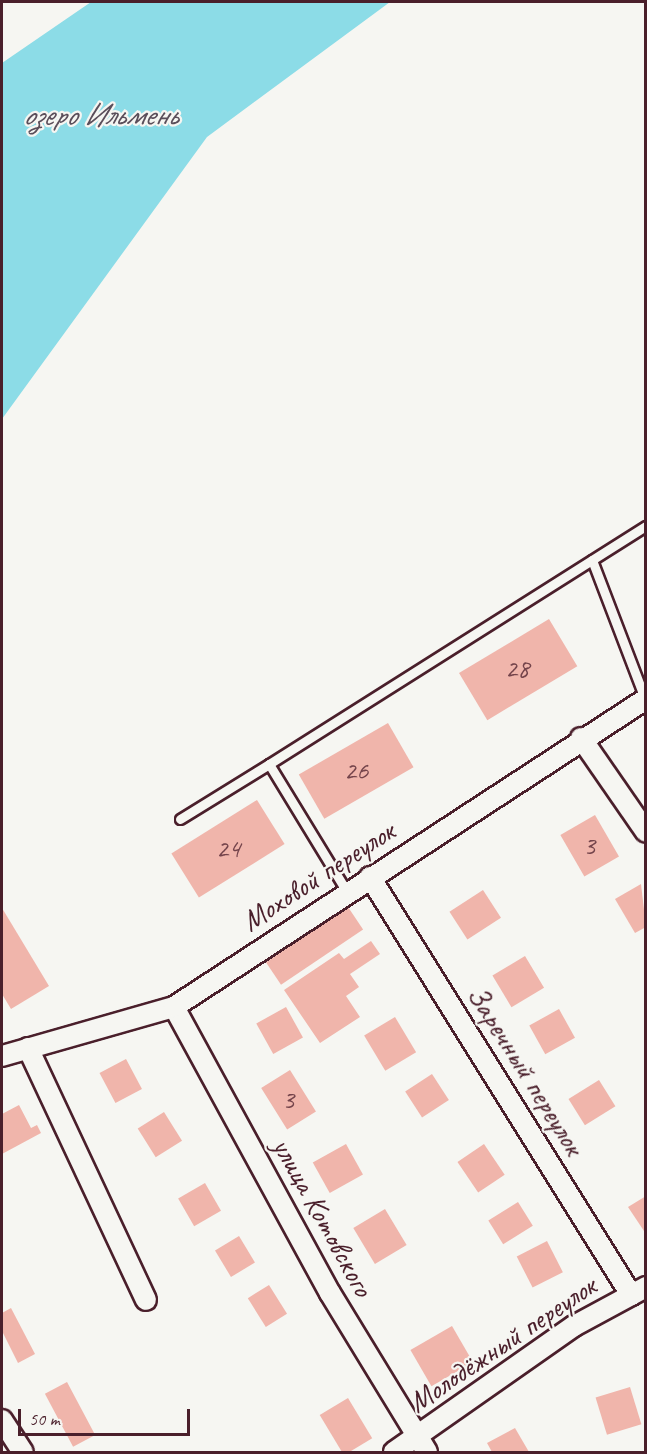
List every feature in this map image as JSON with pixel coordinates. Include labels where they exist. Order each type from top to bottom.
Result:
[{"type":"street","name":"Моховой переулок","points":[[2,1056],[174,1006],[581,738],[645,699]]},
{"type":"street","points":[[581,738],[645,832]]},
{"type":"street","name":"Заречный переулок","points":[[370,877],[638,1291]]},
{"type":"street","name":"улица Котовского","points":[[174,1006],[330,1293],[423,1445]]},
{"type":"street","points":[[28,1048],[146,1300]]},
{"type":"street","name":"Молодёжный переулок","points":[[394,1452],[423,1445],[574,1326],[638,1291]]},
{"type":"street","points":[[2,1420],[23,1452]]},
{"type":"lane","points":[[180,819],[645,526]]},
{"type":"lane","points":[[591,560],[645,699]]},
{"type":"lane","points":[[269,764],[347,892]]},
{"type":"water","name":"озеро Ильмень","points":[[91,2],[390,2],[207,137],[2,419],[2,63]]},
{"type":"building","points":[[549,619],[577,666],[487,720],[459,673]]},
{"type":"building","points":[[388,723],[413,767],[324,819],[299,775]]},
{"type":"building","points":[[257,800],[285,844],[199,898],[171,854]]},
{"type":"building","points":[[595,815],[619,857],[584,877],[560,835]]},
{"type":"building","points":[[641,884],[646,927],[635,933],[615,899]]},
{"type":"building","points":[[483,890],[501,918],[467,939],[449,912]]},
{"type":"building","points":[[348,907],[363,929],[281,985],[266,962]]},
{"type":"building","points":[[2,908],[49,986],[11,1009],[2,994]]},
{"type":"building","points":[[371,941],[380,954],[350,974],[359,987],[346,996],[360,1017],[320,1043],[284,990],[339,953],[344,959]]},
{"type":"building","points":[[525,956],[544,988],[511,1007],[492,976]]},
{"type":"building","points":[[286,1007],[303,1038],[273,1054],[256,1023]]},
{"type":"building","points":[[559,1009],[575,1038],[545,1054],[529,1025]]},
{"type":"building","points":[[395,1017],[416,1052],[385,1071],[364,1036]]},
{"type":"building","points":[[126,1059],[142,1089],[115,1103],[100,1073]]},
{"type":"building","points":[[290,1070],[316,1112],[287,1130],[261,1088]]},
{"type":"building","points":[[432,1074],[449,1100],[422,1117],[405,1091]]},
{"type":"building","points":[[599,1080],[615,1106],[585,1125],[568,1099]]},
{"type":"building","points":[[19,1105],[31,1128],[37,1125],[41,1133],[2,1154],[2,1114]]},
{"type":"building","points":[[164,1112],[182,1141],[156,1157],[138,1128]]},
{"type":"building","points":[[346,1144],[363,1175],[330,1193],[313,1162]]},
{"type":"building","points":[[484,1144],[505,1175],[478,1193],[457,1162]]},
{"type":"building","points":[[205,1183],[221,1211],[194,1226],[178,1198]]},
{"type":"building","points":[[646,1196],[646,1234],[628,1207]]},
{"type":"building","points":[[518,1202],[533,1226],[503,1244],[488,1221]]},
{"type":"building","points":[[385,1209],[407,1245],[375,1264],[353,1228]]},
{"type":"building","points":[[239,1236],[255,1263],[231,1277],[215,1250]]},
{"type":"building","points":[[547,1241],[563,1272],[533,1288],[517,1256]]},
{"type":"building","points":[[269,1285],[287,1314],[266,1327],[248,1298]]},
{"type":"building","points":[[11,1308],[35,1354],[18,1363],[2,1331],[2,1313]]},
{"type":"building","points":[[452,1326],[473,1362],[431,1386],[410,1350]]},
{"type":"building","points":[[67,1382],[95,1435],[73,1447],[45,1394]]},
{"type":"building","points":[[630,1387],[641,1424],[607,1435],[596,1398]]},
{"type":"building","points":[[348,1398],[372,1438],[349,1452],[342,1452],[320,1415]]},
{"type":"building","points":[[515,1428],[529,1452],[492,1452],[487,1443]]}]
